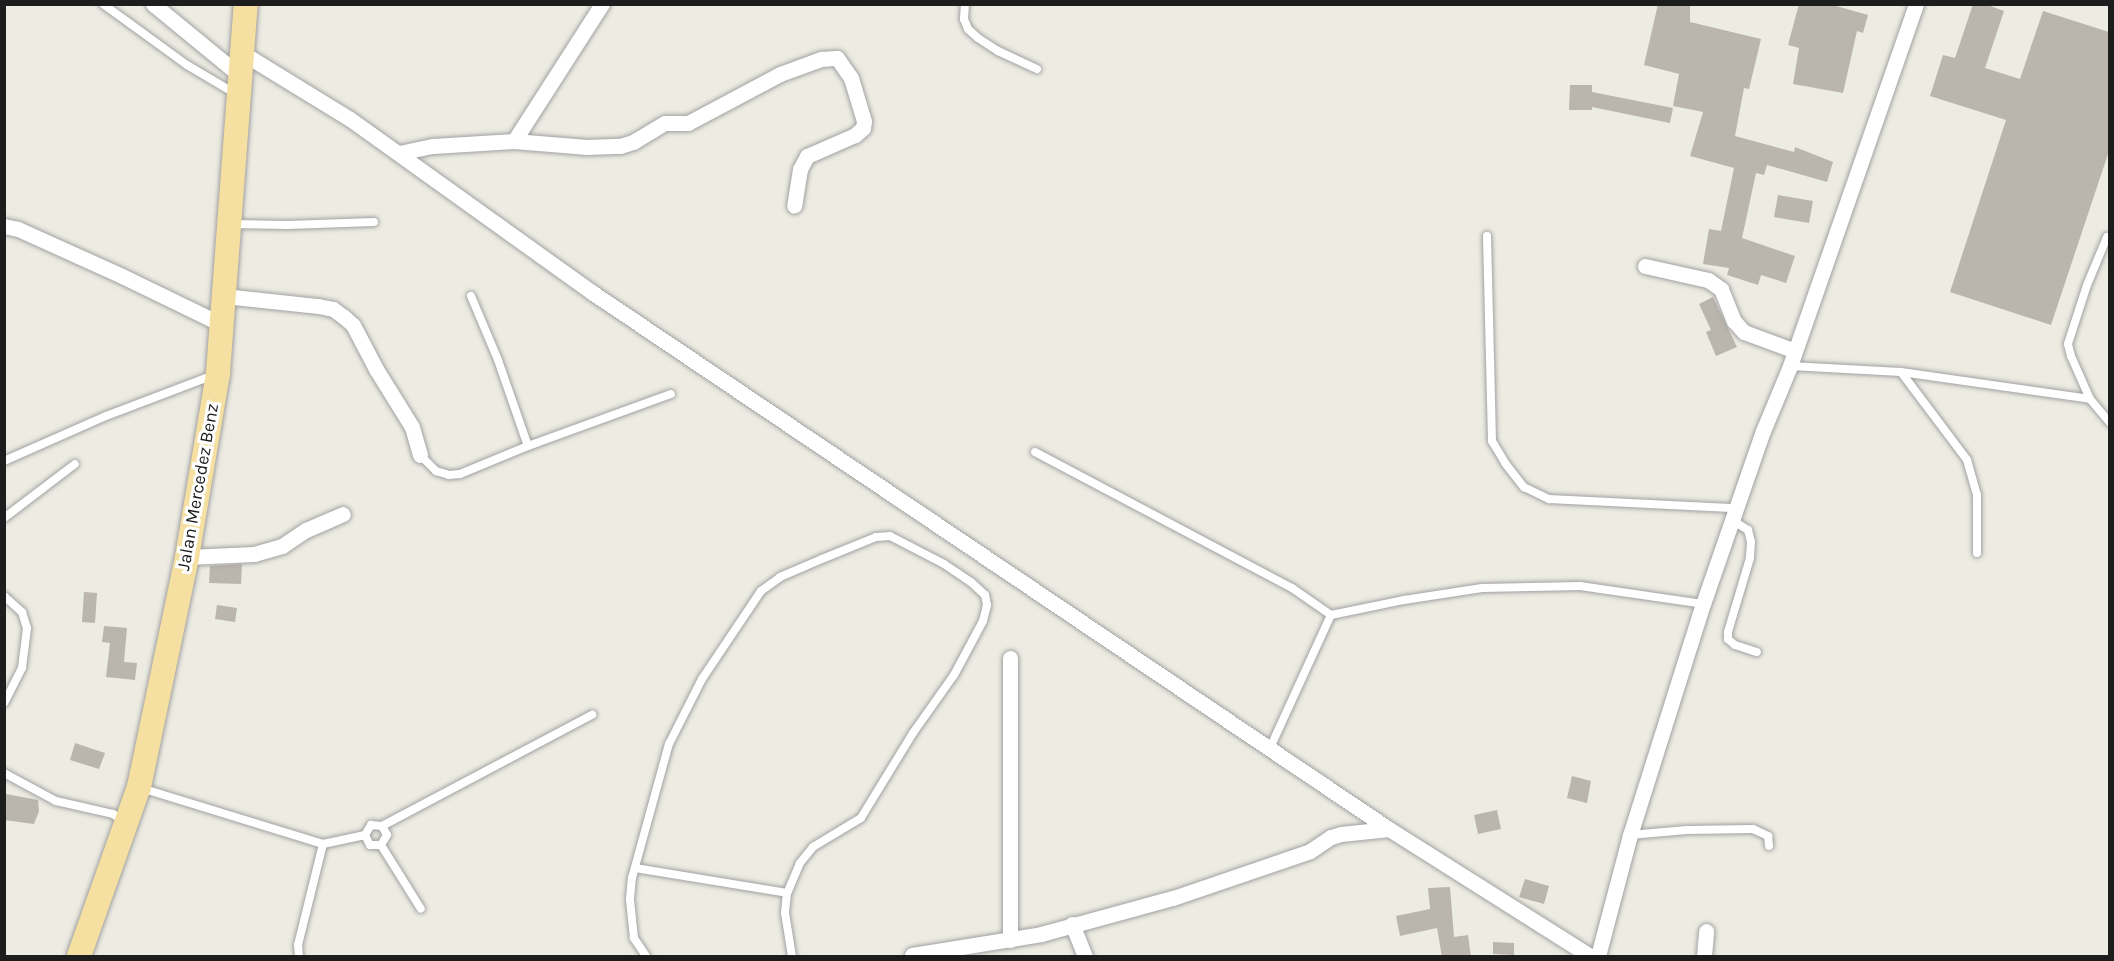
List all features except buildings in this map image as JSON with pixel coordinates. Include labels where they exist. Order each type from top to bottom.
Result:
[{"type":"main road","name":"Jalan Mercedez Benz","points":[[79,957],[138,787],[187,557],[218,373],[246,4]]},
{"type":"street","points":[[153,4],[242,76],[399,153],[593,293],[1389,829],[1590,957]]},
{"type":"street","points":[[514,141],[602,4]]},
{"type":"street","points":[[1598,957],[1630,835],[1703,604],[1763,431],[1790,366],[1912,5]]},
{"type":"street","points":[[399,153],[433,146],[514,141],[587,147],[620,146],[633,142],[665,123],[688,123],[780,74],[821,59],[837,58],[851,78],[864,121],[863,128],[855,135],[807,156],[800,169],[794,207]]},
{"type":"street","points":[[4,226],[122,276],[221,324]]},
{"type":"street","points":[[1645,266],[1708,280],[1721,289],[1734,321],[1744,332],[1795,351]]},
{"type":"street","points":[[224,296],[318,306],[333,309],[344,317],[353,325],[375,369],[412,427],[420,455]]},
{"type":"street","points":[[187,557],[254,554],[282,546],[306,530],[343,514]]},
{"type":"street","points":[[1010,658],[1010,940]]},
{"type":"street","points":[[912,955],[1041,934],[1173,898],[1310,851],[1331,837],[1389,829]]},
{"type":"street","points":[[1072,924],[1085,957]]},
{"type":"street","points":[[1704,957],[1706,930]]},
{"type":"lane","points":[[104,4],[187,65],[242,76]]},
{"type":"lane","points":[[965,4],[964,19],[968,29],[998,51],[1037,69]]},
{"type":"lane","points":[[228,224],[288,225],[374,222]]},
{"type":"lane","points":[[1487,236],[1492,441],[1505,464],[1524,487],[1550,499],[1734,514],[1748,530],[1750,558],[1728,632],[1728,639],[1735,645],[1757,652]]},
{"type":"lane","points":[[2107,237],[2087,285],[2068,344],[2071,356],[2091,399],[2109,423]]},
{"type":"lane","points":[[471,296],[498,360],[528,446]]},
{"type":"lane","points":[[1790,366],[1901,372],[2091,399]]},
{"type":"lane","points":[[1901,372],[1967,460],[1977,495],[1977,553]]},
{"type":"lane","points":[[4,461],[106,416],[218,373]]},
{"type":"lane","points":[[420,455],[436,471],[449,476],[460,474],[528,446],[671,394]]},
{"type":"lane","points":[[1035,452],[1292,588],[1331,615],[1404,600],[1482,588],[1580,586],[1703,604]]},
{"type":"lane","points":[[4,518],[75,464]]},
{"type":"lane","points":[[646,957],[634,938],[630,887],[669,744],[683,712],[761,591],[780,577],[803,567],[876,537],[890,536],[944,564],[979,588],[985,595],[987,605],[983,621],[954,675],[913,733],[861,818],[813,848],[800,863],[787,893],[785,913],[792,957]]},
{"type":"lane","points":[[4,596],[22,612],[27,628],[22,668],[4,703]]},
{"type":"lane","points":[[1270,748],[1331,615]]},
{"type":"lane","points":[[138,787],[323,844],[365,835],[371,825],[382,826],[592,715]]},
{"type":"lane","points":[[4,773],[56,801],[113,814],[126,823]]},
{"type":"lane","points":[[381,845],[387,836],[382,826]]},
{"type":"lane","points":[[1630,835],[1687,830],[1754,830],[1768,836],[1769,846]]},
{"type":"lane","points":[[365,835],[370,845],[381,845]]},
{"type":"lane","points":[[299,957],[298,945],[323,844]]},
{"type":"lane","points":[[381,845],[421,909]]},
{"type":"lane","points":[[635,868],[787,893]]}]
